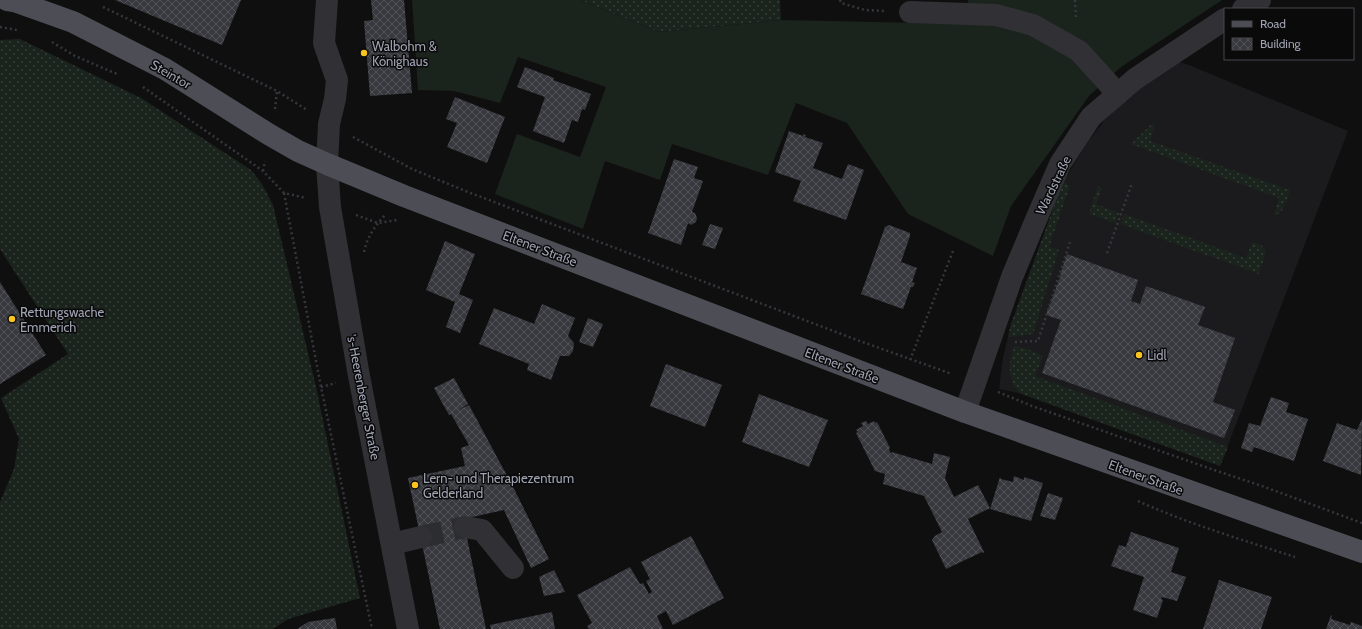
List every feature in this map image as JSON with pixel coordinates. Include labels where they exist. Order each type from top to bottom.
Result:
[{"type":"main road","name":"Steintor","points":[[7,0],[14,1],[73,22],[165,69],[270,135],[327,164]]},
{"type":"main road","name":"Eltener Straße","points":[[327,164],[411,199],[965,412],[1362,552]]},
{"type":"street","name":"'s-Heerenberger Straße","points":[[327,0],[324,43],[337,80],[335,99],[329,124],[327,164],[330,207],[356,360],[408,629]]},
{"type":"street","points":[[1245,8],[1260,0]]},
{"type":"street","points":[[910,12],[996,15],[1033,26],[1078,51],[1118,94]]},
{"type":"street","name":"Wardstraße","points":[[965,412],[1012,277],[1060,164],[1091,117],[1135,79],[1224,20]]},
{"type":"street","points":[[465,527],[482,530],[513,568]]},
{"type":"street","points":[[392,544],[421,537]]},
{"type":"path","points":[[840,0],[841,3],[865,10],[910,12]]},
{"type":"path","points":[[102,7],[277,91]]},
{"type":"path","points":[[0,27],[21,31]]},
{"type":"path","points":[[49,41],[76,56],[124,77]]},
{"type":"path","points":[[137,83],[263,171]]},
{"type":"path","points":[[412,169],[629,254],[975,383],[1032,406],[1362,522]]},
{"type":"path","points":[[1107,253],[1132,183]]},
{"type":"path","points":[[284,193],[321,386],[372,629]]},
{"type":"path","points":[[990,343],[1038,340],[1071,239]]},
{"type":"path","points":[[899,387],[953,251]]},
{"type":"shaded area","points":[[412,0],[580,0],[659,32],[781,20],[968,24],[968,0],[1222,0],[1121,67],[1089,96],[1011,206],[993,256],[908,214],[847,123],[796,103],[768,175],[672,144],[660,180],[605,161],[583,229],[495,194],[517,134],[580,157],[606,87],[518,57],[500,103],[454,91],[418,90]]},
{"type":"shaded area","points":[[580,0],[780,0],[781,20],[659,32]]},
{"type":"shaded area","points":[[20,39],[141,98],[251,170],[262,184],[273,205],[316,387],[360,598],[288,619],[273,629],[0,629],[0,502],[14,469],[19,439],[1,398],[68,354],[0,249],[0,40]]},
{"type":"shaded area","points":[[1175,61],[1189,65],[1348,131],[1220,466],[1019,393],[999,389],[1003,358],[1011,324],[1063,182],[1087,143],[1105,120],[1132,94]]},
{"type":"shaded area","points":[[1153,123],[1155,124],[1150,141],[1290,190],[1284,208],[1276,215],[1274,214],[1279,198],[1131,144]]},
{"type":"shaded area","points":[[1063,182],[1070,186],[1049,247],[1059,250],[1033,334],[1008,337],[1011,324]]},
{"type":"shaded area","points":[[1098,186],[1102,188],[1096,204],[1119,213],[1115,223],[1089,214]]},
{"type":"shaded area","points":[[1124,214],[1246,258],[1252,242],[1259,244],[1264,248],[1266,253],[1259,274],[1120,224]]},
{"type":"shaded area","points":[[1014,346],[1025,348],[1043,356],[1035,376],[1228,447],[1220,466],[1019,393],[1010,375],[1010,365]]},
{"type":"building","points":[[115,0],[241,0],[222,45]]},
{"type":"building","points":[[371,0],[404,0],[412,93],[370,96],[364,21],[373,20]]},
{"type":"building","points":[[525,67],[554,78],[553,80],[591,94],[585,110],[582,109],[578,122],[572,120],[564,143],[533,131],[545,97],[517,87]]},
{"type":"building","points":[[455,97],[505,117],[487,163],[447,147],[457,123],[446,119]]},
{"type":"building","points":[[789,131],[803,136],[803,134],[806,135],[805,137],[823,143],[813,168],[842,179],[848,164],[864,170],[846,220],[793,201],[801,181],[775,172]]},
{"type":"building","points":[[674,159],[698,167],[694,178],[703,181],[692,212],[695,213],[697,218],[696,222],[691,225],[688,223],[681,245],[648,233]]},
{"type":"building","points":[[710,224],[723,228],[715,249],[702,245]]},
{"type":"building","points":[[889,225],[910,233],[901,262],[917,268],[912,282],[915,283],[913,287],[911,287],[903,309],[861,294],[885,227]]},
{"type":"building","points":[[445,241],[475,254],[459,294],[473,300],[460,333],[446,327],[455,302],[426,290]]},
{"type":"building","name":"Lidl","points":[[1067,254],[1138,280],[1131,301],[1140,304],[1146,286],[1205,307],[1198,325],[1235,338],[1213,402],[1235,410],[1224,438],[1042,373],[1061,320],[1046,315]]},
{"type":"building","name":"Rettungswache Emmerich","points":[[0,282],[46,355],[0,384]]},
{"type":"building","points":[[542,304],[575,318],[568,336],[574,343],[573,351],[569,356],[560,356],[551,380],[527,370],[529,364],[479,344],[494,308],[534,324]]},
{"type":"building","points":[[588,318],[603,324],[593,347],[579,342]]},
{"type":"building","points":[[666,364],[722,385],[705,427],[650,406]]},
{"type":"building","points":[[454,378],[468,404],[459,410],[469,405],[512,485],[549,559],[531,568],[504,510],[463,519],[486,629],[440,629],[408,478],[465,466],[461,448],[469,445],[451,414],[449,415],[434,388]]},
{"type":"building","points":[[759,394],[828,420],[809,467],[742,442]]},
{"type":"building","points":[[1271,397],[1289,403],[1286,412],[1308,419],[1294,461],[1254,447],[1252,452],[1241,448],[1249,423],[1260,426]]},
{"type":"building","points":[[1362,419],[1361,475],[1323,461],[1337,423],[1357,430]]},
{"type":"building","points":[[866,421],[868,424],[874,421],[875,423],[877,422],[890,448],[891,454],[892,452],[932,464],[934,453],[950,457],[945,478],[954,497],[978,485],[990,508],[968,519],[984,552],[983,553],[982,552],[946,569],[932,540],[935,536],[942,532],[924,496],[883,484],[885,474],[875,471],[856,433],[858,432],[856,430],[863,426],[861,423]]},
{"type":"building","points":[[1014,476],[1024,480],[1024,477],[1043,483],[1031,521],[990,509],[1000,477],[1001,479],[1013,482]]},
{"type":"building","points":[[1048,493],[1063,498],[1055,520],[1040,516]]},
{"type":"building","points":[[1131,532],[1179,548],[1171,572],[1186,577],[1177,601],[1162,597],[1161,599],[1163,600],[1157,618],[1133,610],[1144,577],[1111,566],[1119,545],[1126,547]]},
{"type":"building","points":[[691,536],[724,598],[673,625],[666,611],[657,616],[663,629],[589,629],[587,626],[592,623],[577,595],[630,567],[640,584],[643,583],[649,594],[652,592],[646,581],[650,579],[641,562]]},
{"type":"building","points":[[554,570],[565,592],[544,596],[539,577]]},
{"type":"building","points":[[1219,580],[1272,597],[1261,629],[1203,629]]},
{"type":"building","points":[[552,612],[555,629],[491,629],[490,625]]},
{"type":"building","points":[[1331,615],[1331,619],[1350,625],[1351,622],[1362,626],[1362,629],[1326,629]]},
{"type":"building","points":[[335,618],[337,629],[297,629],[308,622]]},
{"type":"tunnel","points":[[421,537],[465,527]]},
{"type":"place","name":"Walbohm & Könighaus","points":[[364,53]]},
{"type":"place","name":"Rettungswache Emmerich","points":[[12,319]]},
{"type":"place","name":"Lidl","points":[[1139,355]]},
{"type":"place","name":"Lern- und Therapiezentrum Gelderland","points":[[415,485]]}]
